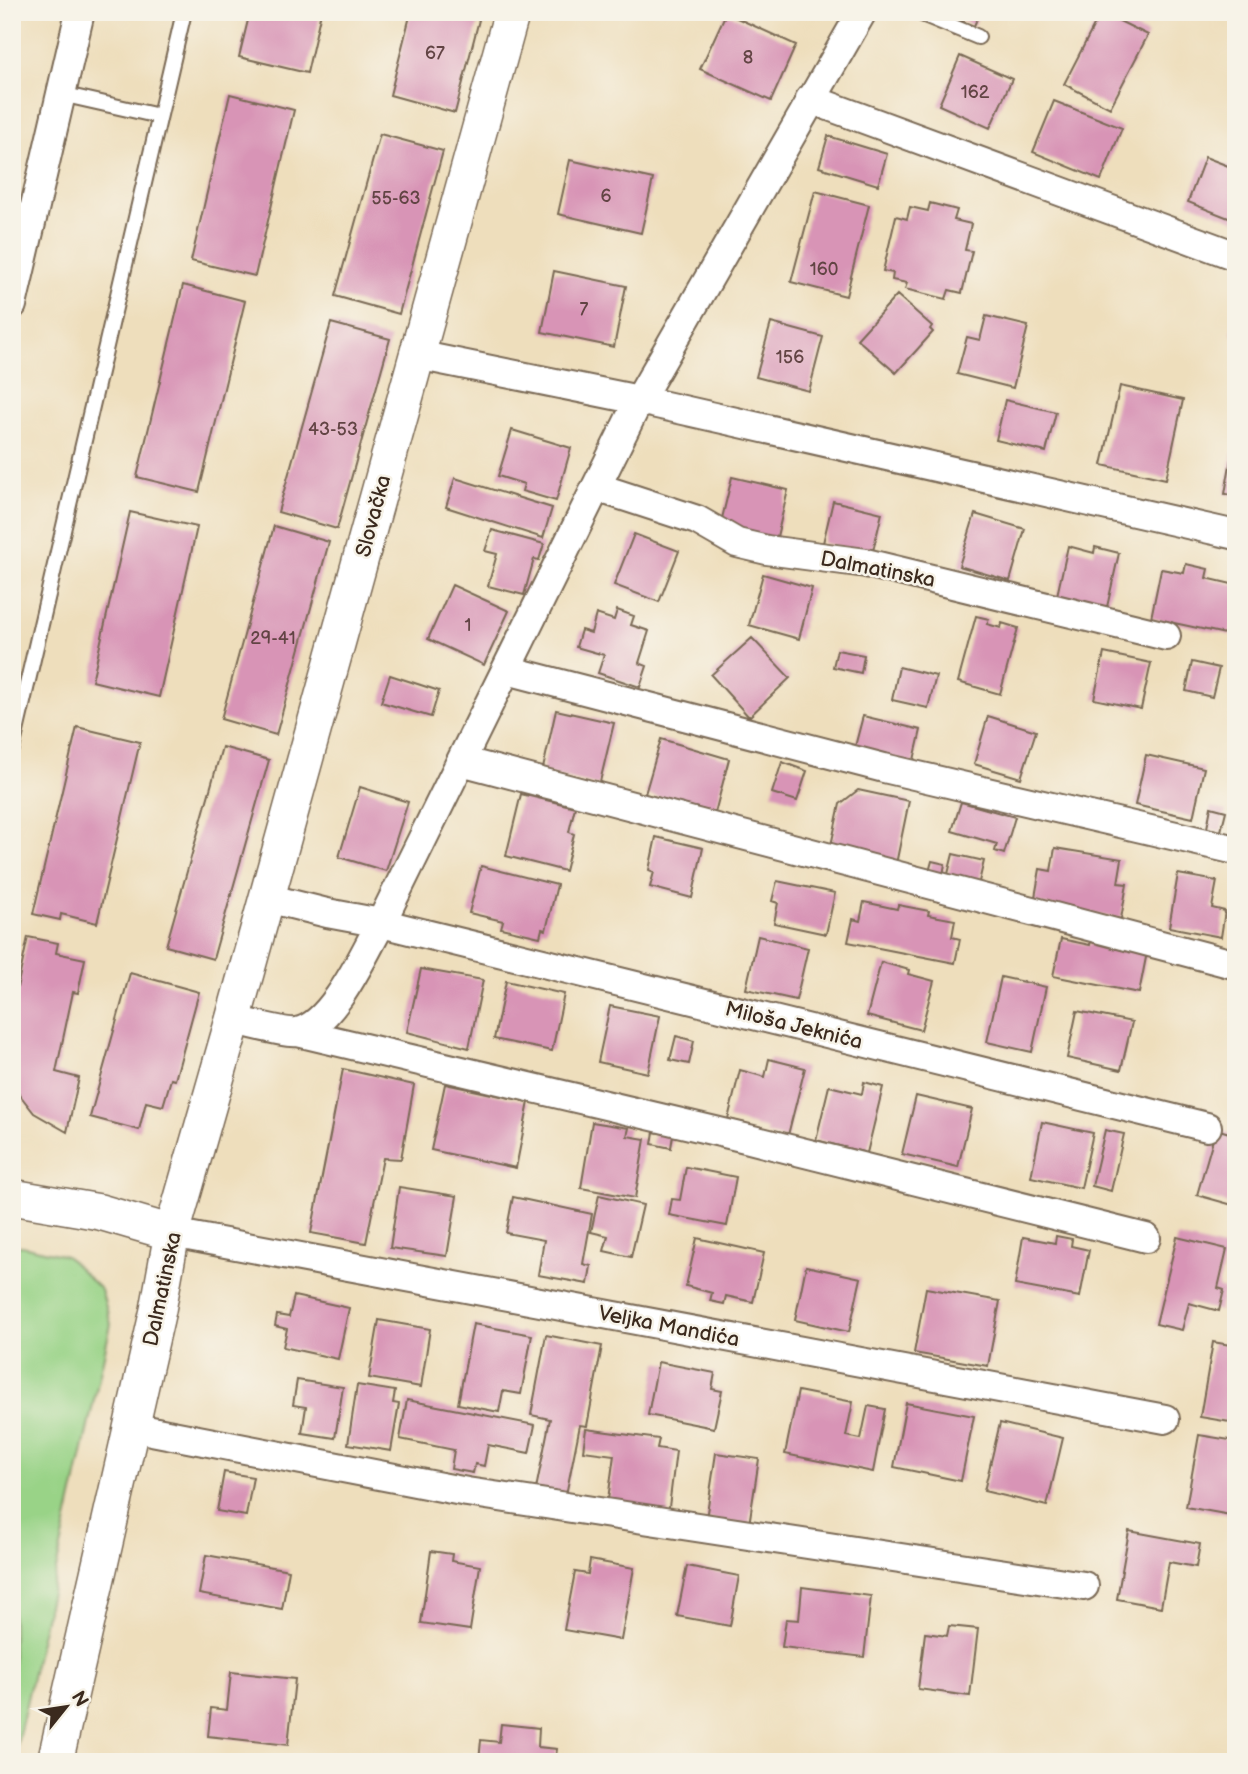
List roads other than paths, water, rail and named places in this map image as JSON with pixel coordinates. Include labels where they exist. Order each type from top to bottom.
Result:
[{"type":"street","points":[[12,304],[80,12]]},
{"type":"street","name":"Slovačka","points":[[233,1020],[512,12]]},
{"type":"street","points":[[297,1032],[321,1019],[338,999],[381,923],[639,400],[862,12]]},
{"type":"street","points":[[810,99],[1236,256]]},
{"type":"street","points":[[417,355],[639,400],[1236,535]]},
{"type":"street","name":"Dalmatinska","points":[[596,487],[697,520],[728,539],[747,545],[866,563],[1166,636]]},
{"type":"street","points":[[507,670],[884,768],[1236,850]]},
{"type":"street","points":[[461,761],[1233,964]]},
{"type":"street","points":[[267,898],[381,923]]},
{"type":"street","name":"Miloša Jeknića","points":[[381,923],[1207,1126]]},
{"type":"street","points":[[233,1020],[297,1032],[745,1138],[1146,1238]]},
{"type":"street","name":"Dalmatinska","points":[[55,1762],[158,1310],[172,1233],[233,1020]]},
{"type":"street","points":[[12,1196],[100,1212],[172,1233]]},
{"type":"street","name":"Veljka Mandića","points":[[172,1233],[1165,1419]]},
{"type":"street","points":[[131,1427],[467,1492],[1084,1586]]},
{"type":"lane","points":[[12,749],[184,12]]},
{"type":"lane","points":[[917,12],[978,37]]},
{"type":"lane","points":[[61,94],[159,116]]}]
